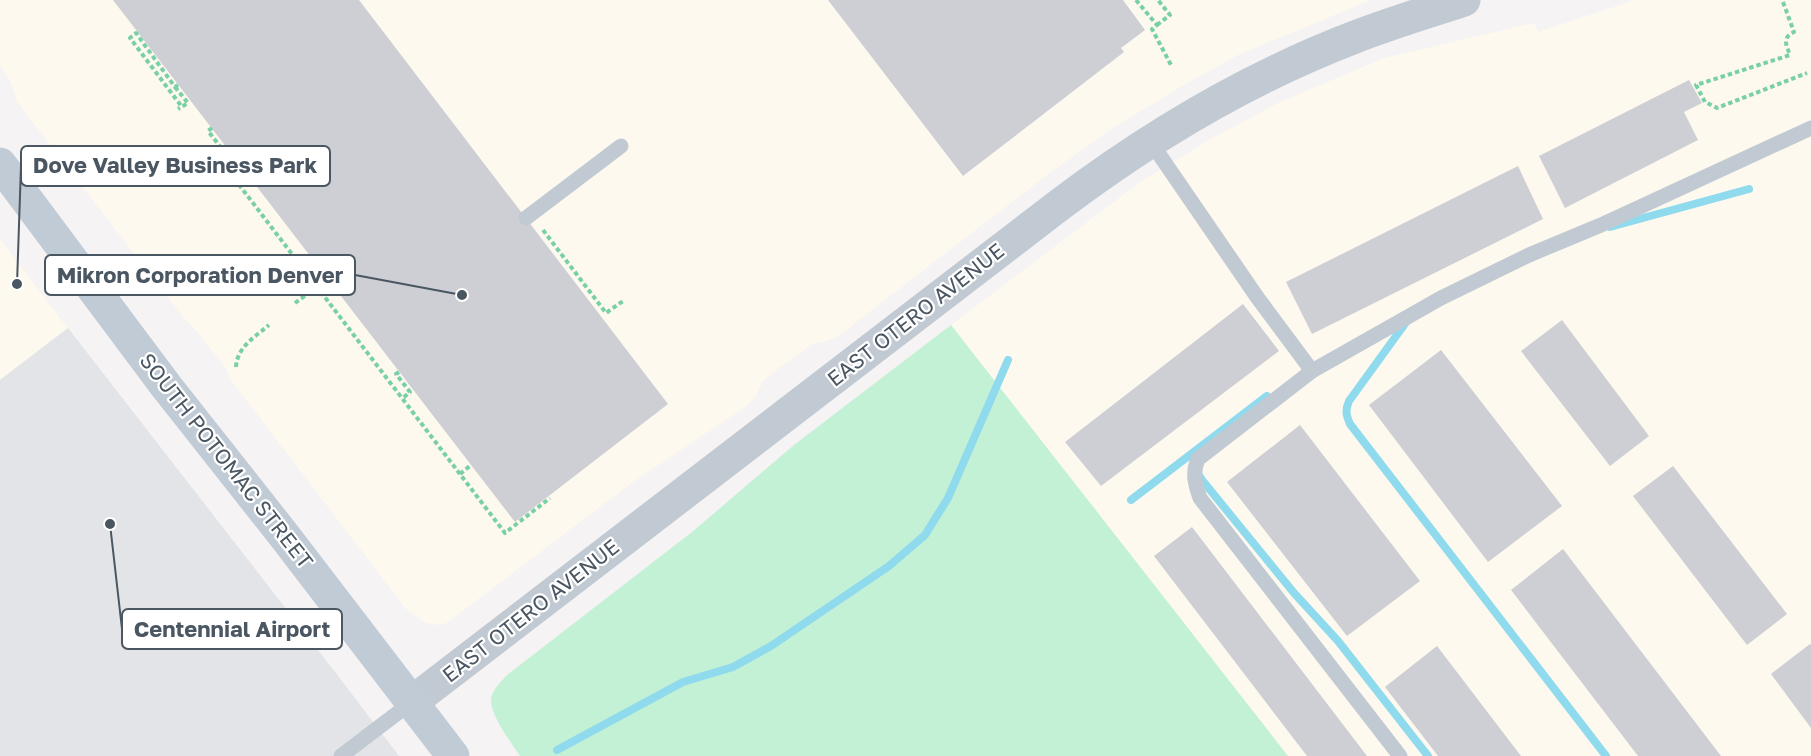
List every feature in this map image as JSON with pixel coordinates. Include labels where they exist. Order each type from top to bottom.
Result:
[{"type":"main road","name":"SOUTH POTOMAC STREET","points":[[0,164],[159,376],[453,756]]},
{"type":"street","name":"EAST OTERO AVENUE","points":[[412,702],[1099,175],[1150,141],[1224,98],[1355,37],[1464,0]]},
{"type":"lane","points":[[1400,756],[1200,498],[1195,484],[1194,468],[1198,459],[1312,371],[1441,298],[1529,255],[1601,225],[1811,128]]},
{"type":"lane","points":[[1150,141],[1257,297],[1312,371]]},
{"type":"lane","points":[[528,216],[621,146]]},
{"type":"lane","points":[[341,756],[412,702]]},
{"type":"path","points":[[1136,0],[1157,25]]},
{"type":"path","points":[[1158,0],[1170,15],[1152,29],[1171,65]]},
{"type":"path","points":[[1783,2],[1794,32],[1785,40],[1790,54],[1696,85],[1705,102],[1717,108],[1807,72]]},
{"type":"path","points":[[136,33],[177,86],[188,103],[180,108],[130,38],[136,33]]},
{"type":"path","points":[[212,128],[208,131],[234,164],[227,170],[506,533],[550,498]]},
{"type":"path","points":[[528,216],[606,313],[623,301]]},
{"type":"path","points":[[295,303],[317,287]]},
{"type":"path","points":[[236,367],[236,358],[241,350],[269,326]]},
{"type":"path","points":[[399,372],[396,374],[410,392],[403,398]]},
{"type":"path","points":[[460,474],[471,465]]},
{"type":"shaded area","points":[[0,0],[1371,0],[1240,54],[1113,128],[1051,172],[837,337],[812,344],[763,380],[755,397],[747,406],[630,484],[447,623],[439,625],[425,623],[406,609],[230,379],[225,367],[183,317],[17,102],[11,82],[0,66]]},
{"type":"shaded area","points":[[1635,0],[1811,0],[1811,756],[1288,756],[951,325],[1140,182],[1209,140],[1278,103],[1384,58],[1534,23],[1538,32]]},
{"type":"shaded area","points":[[0,239],[68,328],[0,380]]},
{"type":"shaded area","points":[[68,328],[399,756],[0,756],[0,380]]},
{"type":"green space","points":[[951,325],[1288,756],[520,756],[494,713],[491,699],[497,686],[507,675],[692,532],[794,445]]},
{"type":"building","points":[[113,0],[359,0],[668,404],[515,522]]},
{"type":"building","points":[[828,0],[1123,0],[1145,30],[1121,48],[1124,52],[963,176]]},
{"type":"building","points":[[1689,80],[1702,103],[1684,112],[1698,140],[1565,208],[1539,156]]},
{"type":"building","points":[[1518,166],[1543,219],[1312,334],[1286,282]]},
{"type":"building","points":[[1243,304],[1279,351],[1101,486],[1065,442]]},
{"type":"building","points":[[1562,320],[1649,436],[1610,466],[1521,351]]},
{"type":"building","points":[[1441,350],[1562,506],[1488,562],[1369,405]]},
{"type":"building","points":[[1300,425],[1420,581],[1347,636],[1227,482]]},
{"type":"building","points":[[1673,466],[1787,614],[1747,645],[1633,496]]},
{"type":"building","points":[[1192,527],[1367,756],[1307,756],[1154,556]]},
{"type":"building","points":[[1563,549],[1721,756],[1638,756],[1511,590]]},
{"type":"building","points":[[1811,645],[1811,728],[1771,674]]},
{"type":"building","points":[[1437,646],[1521,756],[1438,756],[1385,687]]},
{"type":"waterway","points":[[1610,227],[1749,189]]},
{"type":"waterway","points":[[1407,321],[1349,401],[1346,412],[1350,424],[1606,756]]},
{"type":"waterway","points":[[557,750],[683,682],[733,667],[771,646],[889,566],[925,535],[948,498],[1008,360]]},
{"type":"waterway","points":[[1131,500],[1267,396]]},
{"type":"waterway","points":[[1195,452],[1194,468],[1202,480],[1294,593],[1338,641],[1428,756]]},
{"type":"place","name":"Dove Valley Business Park","points":[[17,284]]},
{"type":"place","name":"Mikron Corporation Denver","points":[[462,295]]},
{"type":"place","name":"Centennial Airport","points":[[110,524]]}]
